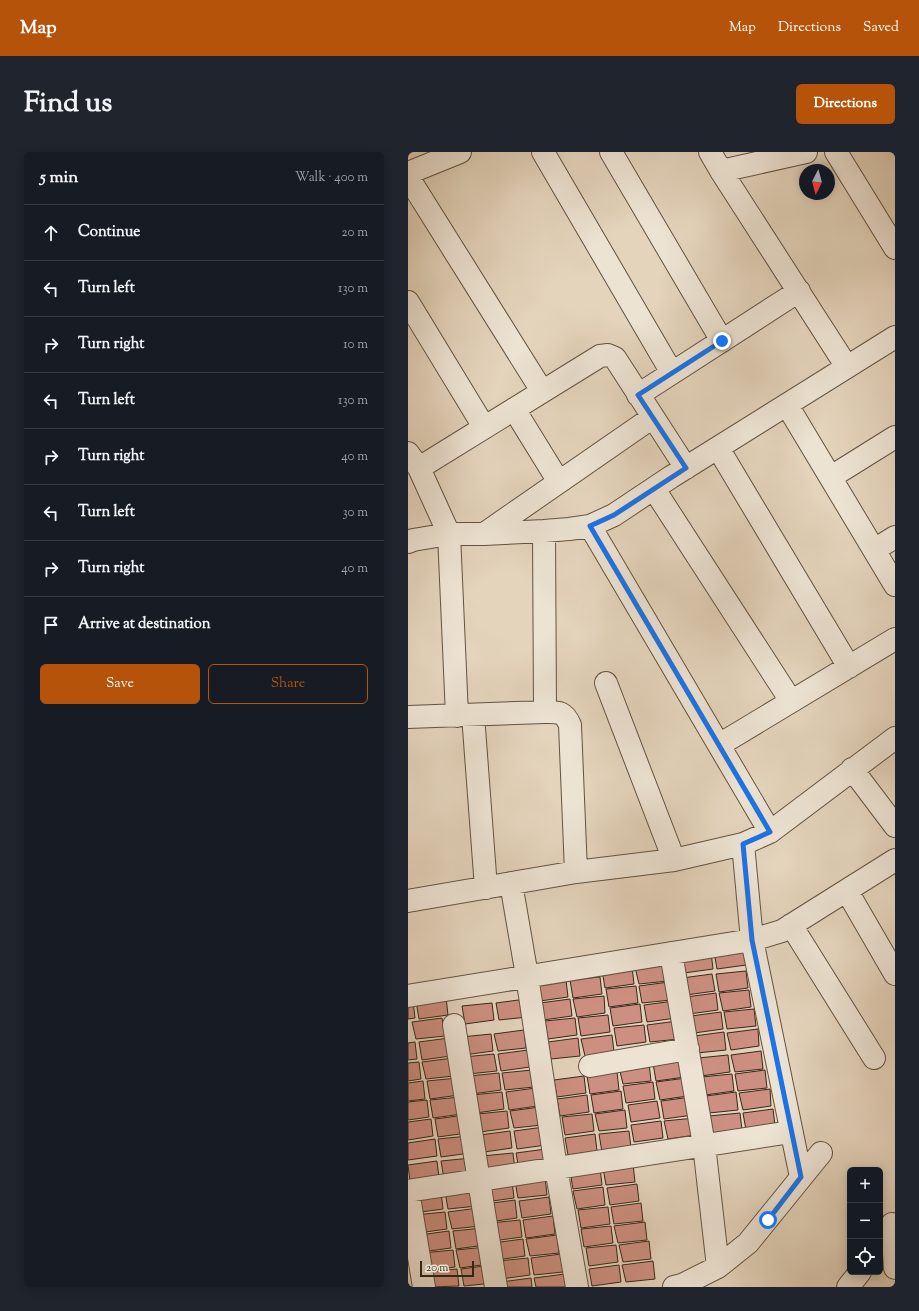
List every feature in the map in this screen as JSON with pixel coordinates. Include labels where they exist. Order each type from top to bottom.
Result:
[{"type":"street","points":[[408,173],[460,152]]},
{"type":"street","points":[[543,152],[672,373]]},
{"type":"street","points":[[610,152],[722,341]]},
{"type":"street","points":[[710,152],[847,367]]},
{"type":"street","points":[[721,171],[806,152]]},
{"type":"street","points":[[836,152],[895,248]]},
{"type":"street","points":[[408,177],[542,391]]},
{"type":"street","points":[[638,395],[799,291]]},
{"type":"street","points":[[408,302],[484,427]]},
{"type":"street","points":[[408,542],[449,534],[569,530],[590,526],[614,515],[895,337]]},
{"type":"street","points":[[486,888],[465,716],[449,534],[413,461],[484,427],[600,356],[608,355],[615,358],[686,468]]},
{"type":"street","points":[[787,404],[895,585]]},
{"type":"street","points":[[514,409],[559,482]]},
{"type":"street","points":[[484,534],[653,417]]},
{"type":"street","points":[[831,478],[895,437]]},
{"type":"street","points":[[718,448],[849,667]]},
{"type":"street","points":[[654,489],[792,701]]},
{"type":"street","points":[[590,526],[770,832]]},
{"type":"street","points":[[544,531],[545,712]]},
{"type":"street","points":[[874,550],[895,537]]},
{"type":"street","points":[[718,745],[895,639]]},
{"type":"street","points":[[606,683],[674,860]]},
{"type":"street","points":[[408,718],[559,712],[567,718],[570,725],[576,872]]},
{"type":"street","points":[[408,901],[576,872],[674,860],[743,844],[770,832],[895,738]]},
{"type":"street","points":[[852,769],[895,826]]},
{"type":"street","points":[[743,844],[752,940],[801,1177]]},
{"type":"street","points":[[408,996],[752,940],[782,931],[895,860]]},
{"type":"street","points":[[511,883],[527,976],[556,1168],[577,1287]]},
{"type":"street","points":[[847,891],[895,974]]},
{"type":"street","points":[[791,925],[874,1058]]},
{"type":"street","points":[[670,953],[704,1145],[718,1267]]},
{"type":"street","points":[[454,1026],[496,1287]]},
{"type":"street","points":[[590,1066],[688,1049]]},
{"type":"street","points":[[424,1287],[408,1191],[791,1132]]},
{"type":"street","points":[[674,1287],[682,1285],[718,1267],[748,1243],[821,1153]]},
{"type":"street","points":[[882,1239],[893,1221]]},
{"type":"street","points":[[893,1221],[895,1268]]},
{"type":"street","points":[[848,1287],[858,1275]]},
{"type":"building","points":[[744,948],[746,965],[717,969],[714,952]]},
{"type":"building","points":[[711,952],[713,969],[684,973],[681,955]]},
{"type":"building","points":[[665,963],[668,981],[639,984],[635,967]]},
{"type":"building","points":[[632,967],[634,984],[605,988],[602,970]]},
{"type":"building","points":[[746,971],[748,988],[719,992],[716,974]]},
{"type":"building","points":[[712,974],[715,991],[686,995],[682,978]]},
{"type":"building","points":[[600,977],[602,994],[573,998],[570,980]]},
{"type":"building","points":[[566,980],[568,997],[540,1001],[536,984]]},
{"type":"building","points":[[669,982],[671,1000],[642,1003],[639,986]]},
{"type":"building","points":[[636,986],[638,1003],[609,1007],[606,989]]},
{"type":"building","points":[[749,990],[751,1007],[723,1011],[719,993]]},
{"type":"building","points":[[716,993],[718,1010],[689,1014],[686,997]]},
{"type":"building","points":[[604,996],[605,1013],[577,1017],[573,999]]},
{"type":"building","points":[[446,997],[448,1015],[419,1019],[416,1001]]},
{"type":"building","points":[[526,999],[528,1017],[499,1020],[496,1003]]},
{"type":"building","points":[[570,999],[572,1016],[543,1020],[540,1003]]},
{"type":"building","points":[[408,1001],[413,1001],[415,1018],[408,1019]]},
{"type":"building","points":[[674,1001],[676,1018],[647,1022],[644,1005]]},
{"type":"building","points":[[492,1003],[494,1020],[465,1024],[462,1006]]},
{"type":"building","points":[[640,1004],[642,1022],[613,1026],[610,1008]]},
{"type":"building","points":[[754,1009],[756,1026],[727,1029],[724,1012]]},
{"type":"building","points":[[721,1012],[723,1029],[694,1033],[691,1016]]},
{"type":"building","points":[[608,1015],[610,1032],[581,1036],[578,1018]]},
{"type":"building","points":[[442,1018],[445,1036],[416,1039],[412,1022]]},
{"type":"building","points":[[575,1018],[577,1035],[548,1039],[545,1021]]},
{"type":"building","points":[[677,1021],[679,1039],[650,1042],[647,1025]]},
{"type":"building","points":[[644,1025],[646,1042],[617,1046],[614,1028]]},
{"type":"building","points":[[758,1029],[759,1046],[731,1050],[727,1033]]},
{"type":"building","points":[[524,1030],[526,1048],[498,1051],[494,1034]]},
{"type":"building","points":[[724,1032],[726,1050],[697,1053],[694,1036]]},
{"type":"building","points":[[491,1034],[493,1051],[464,1055],[461,1037]]},
{"type":"building","points":[[612,1035],[614,1052],[585,1056],[581,1039]]},
{"type":"building","points":[[449,1038],[451,1056],[422,1060],[419,1042]]},
{"type":"building","points":[[578,1038],[580,1056],[551,1059],[548,1042]]},
{"type":"building","points":[[415,1042],[417,1059],[408,1060],[408,1043]]},
{"type":"building","points":[[528,1050],[530,1067],[501,1071],[498,1054]]},
{"type":"building","points":[[761,1051],[763,1069],[735,1072],[731,1055]]},
{"type":"building","points":[[494,1054],[497,1071],[468,1074],[464,1057]]},
{"type":"building","points":[[728,1055],[730,1072],[701,1076],[698,1058]]},
{"type":"building","points":[[453,1058],[454,1076],[426,1079],[422,1062]]},
{"type":"building","points":[[683,1060],[685,1077],[656,1081],[653,1063]]},
{"type":"building","points":[[419,1062],[421,1079],[408,1081],[408,1063]]},
{"type":"building","points":[[649,1063],[651,1081],[623,1084],[619,1067]]},
{"type":"building","points":[[532,1070],[534,1087],[505,1090],[502,1073]]},
{"type":"building","points":[[765,1070],[767,1088],[738,1091],[735,1074]]},
{"type":"building","points":[[617,1072],[619,1090],[590,1094],[587,1076]]},
{"type":"building","points":[[499,1073],[501,1090],[472,1094],[469,1076]]},
{"type":"building","points":[[732,1074],[734,1091],[705,1095],[701,1077]]},
{"type":"building","points":[[584,1076],[586,1093],[557,1097],[554,1080]]},
{"type":"building","points":[[457,1078],[459,1095],[430,1099],[427,1081]]},
{"type":"building","points":[[686,1078],[688,1096],[660,1100],[656,1082]]},
{"type":"building","points":[[423,1081],[425,1099],[408,1101],[408,1083]]},
{"type":"building","points":[[653,1082],[655,1099],[626,1103],[623,1086]]},
{"type":"building","points":[[536,1088],[538,1106],[509,1110],[506,1092]]},
{"type":"building","points":[[770,1089],[771,1106],[743,1110],[739,1093]]},
{"type":"building","points":[[621,1091],[623,1109],[594,1113],[591,1095]]},
{"type":"building","points":[[502,1092],[504,1109],[476,1113],[472,1095]]},
{"type":"building","points":[[736,1092],[738,1110],[709,1113],[706,1096]]},
{"type":"building","points":[[587,1095],[589,1112],[560,1116],[557,1099]]},
{"type":"building","points":[[460,1097],[462,1114],[433,1118],[430,1100]]},
{"type":"building","points":[[691,1097],[693,1115],[664,1119],[661,1101]]},
{"type":"building","points":[[427,1100],[429,1117],[408,1120],[408,1102]]},
{"type":"building","points":[[657,1101],[660,1118],[631,1122],[628,1105]]},
{"type":"building","points":[[540,1107],[542,1125],[514,1128],[510,1111]]},
{"type":"building","points":[[773,1109],[775,1126],[746,1130],[743,1113]]},
{"type":"building","points":[[625,1110],[627,1128],[599,1131],[595,1114]]},
{"type":"building","points":[[507,1111],[509,1128],[480,1132],[477,1114]]},
{"type":"building","points":[[740,1113],[742,1130],[713,1134],[709,1116]]},
{"type":"building","points":[[592,1114],[594,1131],[565,1135],[562,1117]]},
{"type":"building","points":[[465,1115],[467,1133],[438,1137],[435,1119]]},
{"type":"building","points":[[695,1118],[696,1135],[668,1139],[664,1121]]},
{"type":"building","points":[[431,1119],[433,1136],[408,1140],[408,1122]]},
{"type":"building","points":[[661,1121],[663,1138],[634,1142],[631,1125]]},
{"type":"building","points":[[544,1127],[546,1145],[517,1149],[514,1131]]},
{"type":"building","points":[[510,1131],[512,1148],[484,1152],[480,1135]]},
{"type":"building","points":[[629,1131],[631,1148],[602,1152],[599,1134]]},
{"type":"building","points":[[595,1134],[597,1151],[568,1155],[565,1138]]},
{"type":"building","points":[[468,1136],[470,1153],[441,1157],[438,1139]]},
{"type":"building","points":[[435,1139],[437,1156],[408,1160],[408,1143]]},
{"type":"building","points":[[546,1149],[548,1167],[519,1170],[516,1153]]},
{"type":"building","points":[[513,1153],[515,1170],[486,1174],[482,1156]]},
{"type":"building","points":[[471,1158],[473,1175],[444,1179],[441,1161]]},
{"type":"building","points":[[437,1161],[439,1178],[410,1182],[408,1165]]},
{"type":"building","points":[[633,1164],[635,1182],[606,1185],[603,1168]]},
{"type":"building","points":[[600,1168],[602,1185],[573,1189],[570,1171]]},
{"type":"building","points":[[545,1177],[547,1195],[518,1198],[515,1181]]},
{"type":"building","points":[[512,1181],[514,1198],[485,1202],[482,1184]]},
{"type":"building","points":[[637,1184],[639,1201],[610,1205],[607,1188]]},
{"type":"building","points":[[603,1187],[605,1205],[577,1209],[573,1191]]},
{"type":"building","points":[[475,1188],[477,1206],[448,1209],[445,1192]]},
{"type":"building","points":[[441,1192],[443,1209],[414,1213],[411,1195]]},
{"type":"building","points":[[549,1197],[551,1214],[522,1218],[519,1201]]},
{"type":"building","points":[[515,1200],[517,1218],[489,1222],[485,1204]]},
{"type":"building","points":[[641,1203],[643,1221],[614,1224],[611,1207]]},
{"type":"building","points":[[608,1207],[610,1224],[581,1228],[578,1210]]},
{"type":"building","points":[[478,1208],[481,1226],[452,1229],[448,1212]]},
{"type":"building","points":[[445,1212],[447,1229],[418,1233],[415,1215]]},
{"type":"building","points":[[553,1216],[555,1234],[526,1238],[523,1220]]},
{"type":"building","points":[[520,1220],[522,1237],[493,1241],[490,1223]]},
{"type":"building","points":[[645,1222],[647,1240],[618,1243],[614,1226]]},
{"type":"building","points":[[611,1226],[613,1243],[584,1247],[581,1229]]},
{"type":"building","points":[[483,1228],[485,1245],[456,1249],[453,1231]]},
{"type":"building","points":[[449,1231],[451,1248],[422,1252],[419,1235]]},
{"type":"building","points":[[557,1235],[559,1253],[530,1256],[526,1239]]},
{"type":"building","points":[[523,1239],[525,1256],[496,1260],[493,1243]]},
{"type":"building","points":[[649,1241],[651,1259],[623,1262],[619,1245]]},
{"type":"building","points":[[616,1245],[618,1262],[589,1266],[586,1248]]},
{"type":"building","points":[[486,1247],[488,1264],[460,1268],[456,1250]]},
{"type":"building","points":[[453,1250],[455,1267],[426,1271],[423,1253]]},
{"type":"building","points":[[561,1254],[563,1272],[534,1275],[531,1258]]},
{"type":"building","points":[[528,1258],[530,1275],[501,1279],[498,1261]]},
{"type":"building","points":[[653,1261],[655,1279],[626,1282],[622,1265]]},
{"type":"building","points":[[491,1265],[493,1283],[464,1286],[461,1269]]},
{"type":"building","points":[[619,1265],[621,1282],[592,1286],[589,1269]]},
{"type":"building","points":[[457,1269],[459,1286],[430,1287],[427,1272]]},
{"type":"building","points":[[565,1274],[566,1287],[536,1287],[534,1278]]},
{"type":"building","points":[[531,1278],[532,1287],[502,1287],[501,1282]]},
{"type":"route","points":[[722,341],[638,395],[686,468],[614,515],[590,526],[770,832],[743,844],[752,940],[801,1177],[768,1220]]}]
